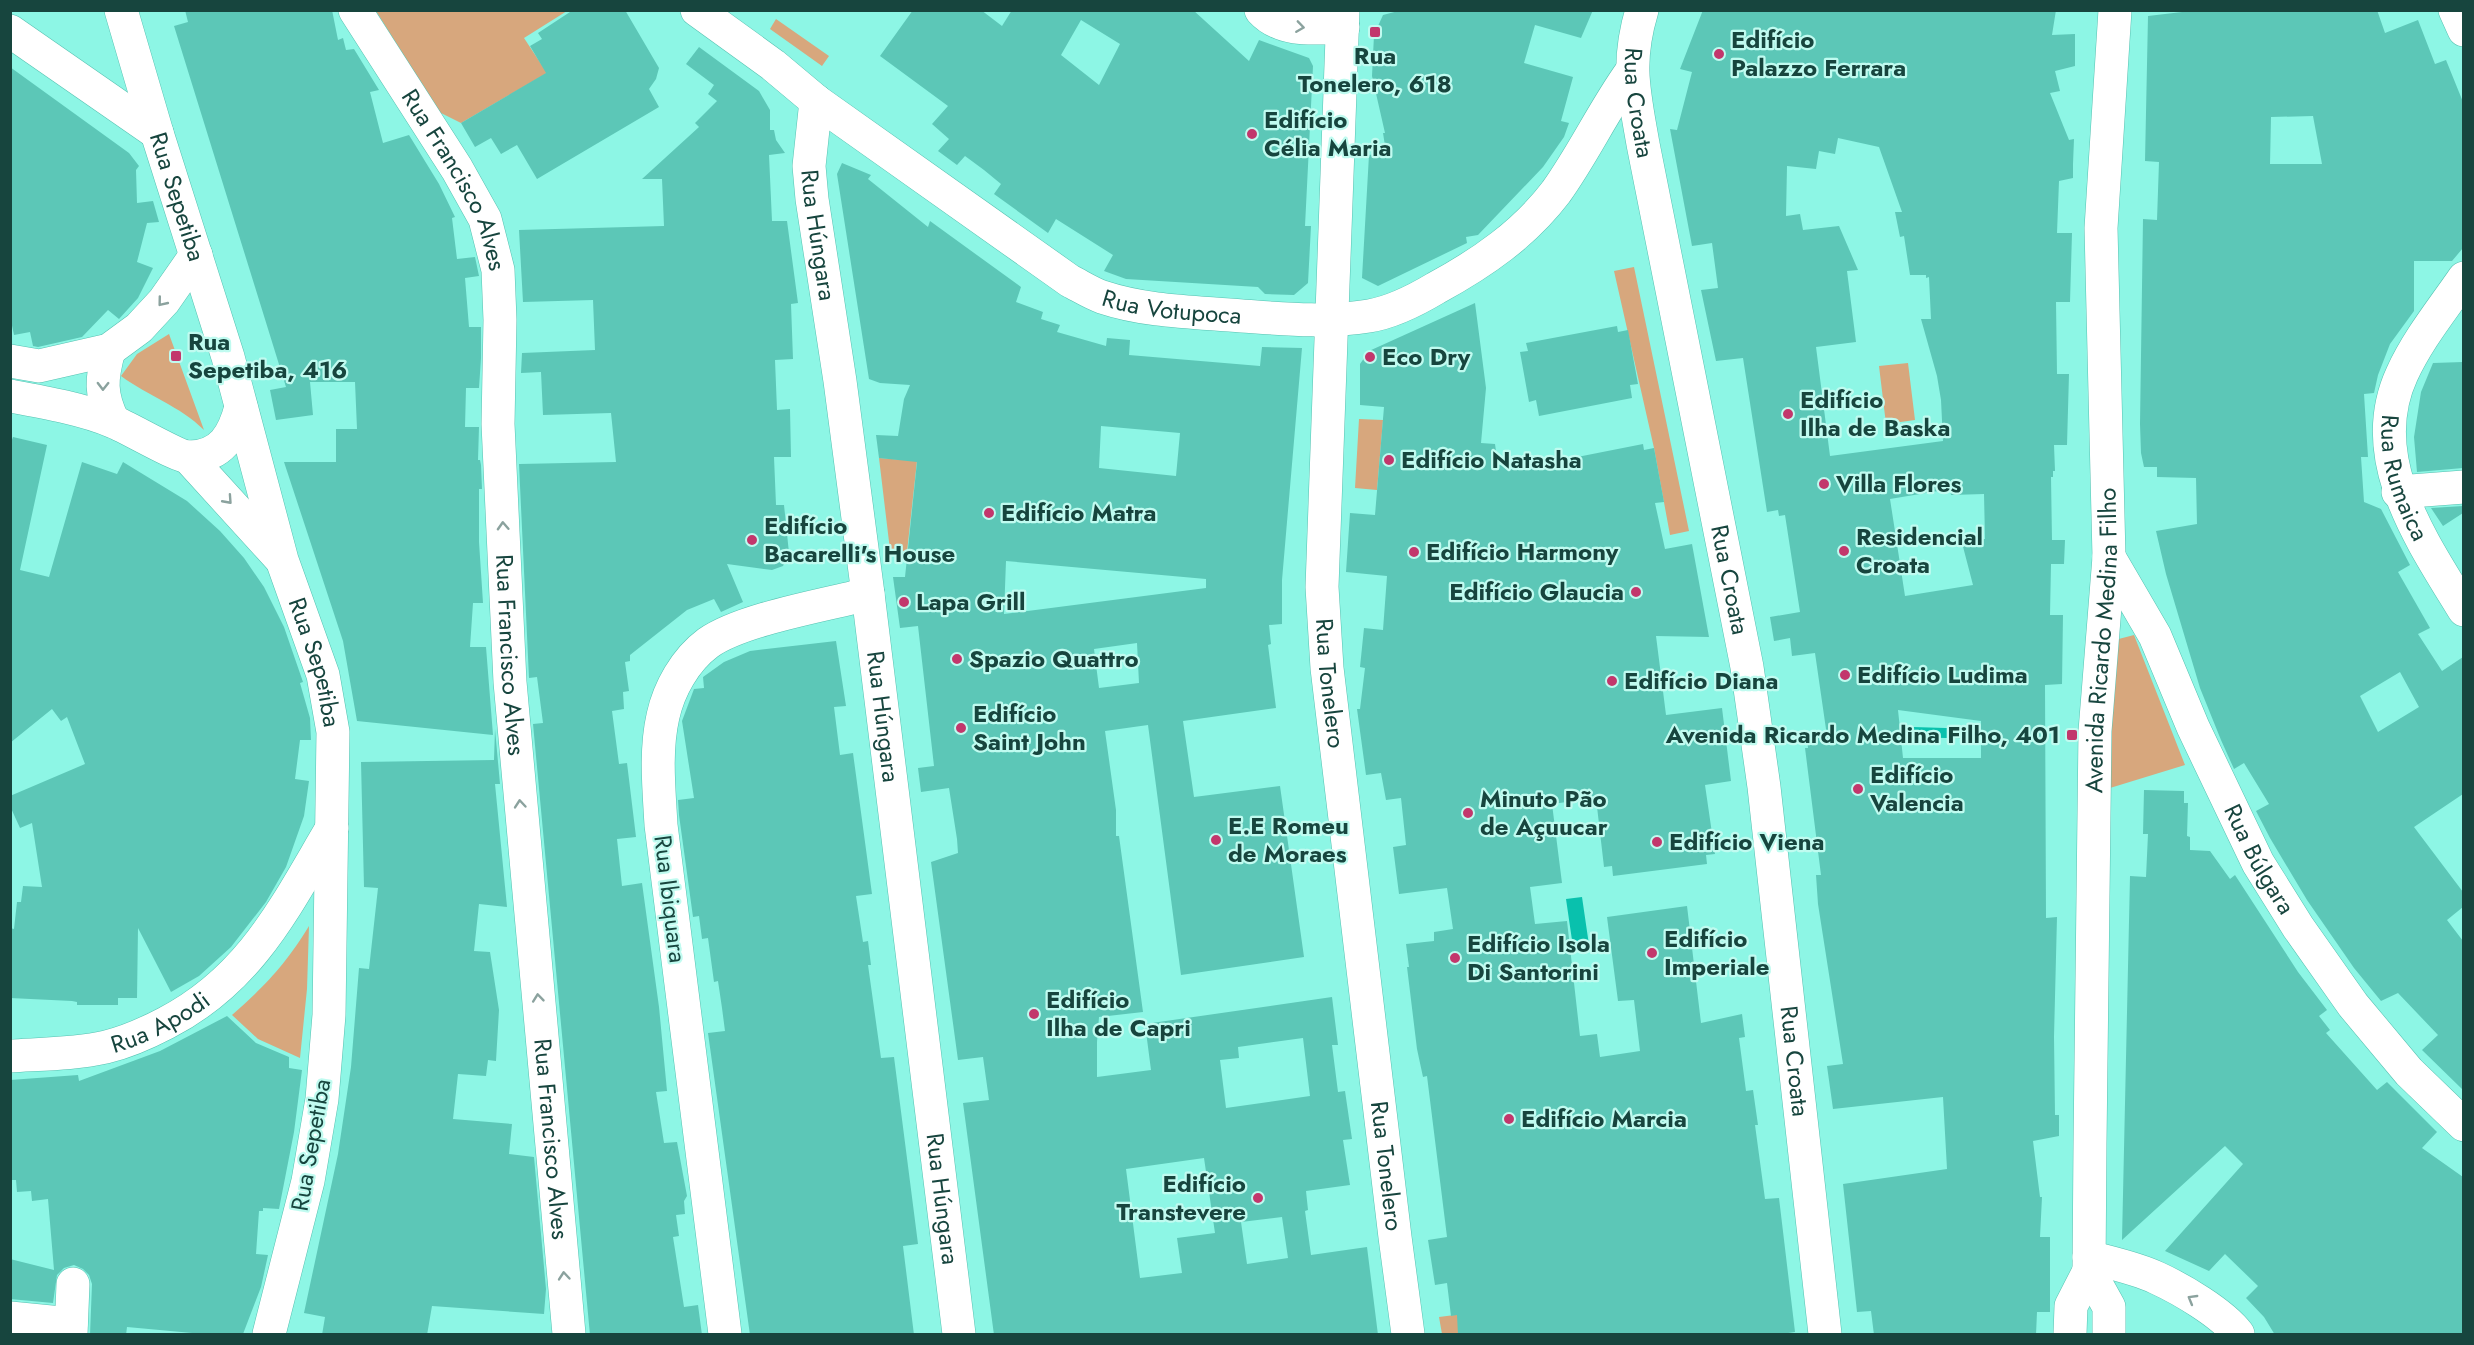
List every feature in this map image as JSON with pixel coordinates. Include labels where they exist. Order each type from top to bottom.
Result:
[{"type":"street","name":"Rua Sepetiba","points":[[121,10],[241,407],[282,560],[323,675],[333,732],[329,1015],[322,1099],[308,1181],[269,1335]]},
{"type":"street","name":"Rua Francisco Alves","points":[[355,10],[485,219],[498,270],[500,320],[498,424],[510,682],[569,1335]]},
{"type":"street","name":"Rua Votupoca","points":[[697,10],[773,65],[816,101],[1070,281],[1101,297],[1144,308],[1332,321],[1372,316],[1397,308],[1471,269],[1504,245],[1535,216],[1555,193],[1631,72]]},
{"type":"street","points":[[1261,10],[1284,25],[1307,29],[1343,19]]},
{"type":"street","name":"Rua Croata","points":[[1642,10],[1636,30],[1631,72],[1643,144],[1747,667],[1764,787],[1825,1335]]},
{"type":"street","name":"Avenida Ricardo Medina Filho","points":[[2070,1335],[2071,1306],[2089,1264],[2095,731],[2109,557],[2101,228],[2115,10]]},
{"type":"street","points":[[2456,10],[2463,30]]},
{"type":"street","name":"Rua Tonelero","points":[[1343,19],[1322,587],[1327,668],[1408,1335]]},
{"type":"street","points":[[10,31],[157,133]]},
{"type":"street","name":"Rua Húngara","points":[[816,101],[809,166],[812,199],[840,381],[868,594],[959,1335]]},
{"type":"street","points":[[196,255],[164,301],[139,328],[109,350],[25,363],[25,399],[112,421],[188,457],[282,560]]},
{"type":"street","name":"Rua Rumaica","points":[[2463,278],[2421,338],[2401,376],[2391,413],[2390,444],[2398,492],[2411,520],[2463,610]]},
{"type":"street","points":[[109,350],[102,392],[112,421]]},
{"type":"street","points":[[188,457],[211,452],[223,445],[236,425],[241,407]]},
{"type":"street","points":[[2398,492],[2463,487]]},
{"type":"street","name":"Rua Búlgara","points":[[2109,557],[2155,636],[2223,794],[2264,872],[2298,927],[2353,1005],[2409,1072],[2463,1125]]},
{"type":"street","name":"Rua Ibiquara","points":[[725,1335],[661,825],[658,761],[663,715],[680,673],[708,644],[746,626],[868,594]]},
{"type":"street","name":"Rua Apodi","points":[[10,1056],[55,1054],[106,1047],[143,1035],[189,1011],[223,985],[250,957],[275,924],[333,828]]},
{"type":"street","name":"Rua Apodi","points":[[302,879],[332,861]]},
{"type":"street","points":[[275,924],[331,922]]},
{"type":"street","points":[[2089,1264],[2157,1278],[2203,1305],[2233,1328],[2238,1335]]},
{"type":"street","name":"Avenida Ricardo Medina Filho","points":[[2089,1264],[2109,1307],[2109,1335]]},
{"type":"street","points":[[10,1318],[71,1329],[74,1284]]},
{"type":"shaded area","points":[[376,11],[567,11],[524,38],[547,73],[461,123],[439,112]]},
{"type":"shaded area","points":[[776,19],[829,56],[822,66],[770,29]]},
{"type":"shaded area","points":[[1634,267],[1689,531],[1670,535],[1654,448],[1614,271]]},
{"type":"shaded area","points":[[169,334],[204,430],[185,414],[121,376],[137,354]]},
{"type":"shaded area","points":[[1908,363],[1915,420],[1886,424],[1879,366]]},
{"type":"shaded area","points":[[1359,419],[1383,420],[1377,490],[1355,488]]},
{"type":"shaded area","points":[[879,458],[917,461],[907,552],[890,550]]},
{"type":"shaded area","points":[[2134,635],[2185,765],[2110,788],[2111,641]]},
{"type":"shaded area","points":[[1913,727],[1978,729],[1978,739],[1913,737]]},
{"type":"shaded area","points":[[1582,897],[1589,945],[1573,947],[1566,899]]},
{"type":"shaded area","points":[[309,926],[307,989],[300,1058],[258,1039],[232,1015],[274,974]]},
{"type":"shaded area","points":[[1486,1311],[1480,1334],[1442,1334],[1439,1317]]},
{"type":"building","points":[[185,10],[332,10],[338,40],[343,38],[346,50],[354,49],[379,90],[370,92],[383,143],[409,135],[439,184],[455,217],[452,218],[457,259],[475,257],[479,276],[465,278],[469,327],[481,327],[481,358],[479,388],[466,388],[465,427],[479,427],[478,460],[481,465],[482,489],[479,489],[479,542],[483,603],[473,603],[470,647],[486,647],[493,735],[357,721],[343,641],[284,462],[336,462],[336,429],[357,429],[355,382],[310,382],[313,415],[276,420],[270,390],[286,387],[174,26],[188,22]]},
{"type":"building","points":[[573,10],[625,10],[659,68],[656,79],[649,89],[659,107],[537,179],[517,145],[501,154],[491,138],[475,147],[461,123],[546,73],[530,46],[542,39],[538,33]]},
{"type":"building","points":[[913,10],[981,10],[1002,26],[1012,10],[1193,10],[1249,61],[1259,40],[1309,58],[1313,66],[1305,226],[1311,226],[1308,283],[1294,295],[1265,294],[1258,287],[1126,279],[1104,271],[1113,255],[1056,219],[1048,233],[994,194],[1001,184],[984,170],[965,156],[957,165],[938,151],[949,139],[932,124],[948,106],[880,56]],"holes":[[[1081,20],[1120,44],[1099,85],[1061,55]]]},
{"type":"building","points":[[1402,10],[1593,10],[1581,38],[1535,25],[1524,63],[1573,77],[1561,121],[1569,123],[1564,137],[1543,167],[1478,235],[1466,237],[1467,243],[1378,286],[1362,278],[1369,155],[1386,152],[1383,133],[1385,133],[1372,76],[1374,35],[1383,15]]},
{"type":"building","points":[[1703,10],[2056,10],[2052,35],[2075,34],[2075,66],[2055,71],[2060,91],[2050,93],[2069,140],[2074,139],[2073,178],[2059,181],[2057,233],[2072,233],[2070,302],[2056,302],[2057,374],[2069,374],[2067,445],[2054,445],[2055,471],[2051,477],[2052,540],[2065,540],[2064,564],[2051,564],[2050,615],[2063,615],[2062,684],[2045,685],[2046,918],[2057,917],[2054,1037],[2055,1115],[2059,1115],[2059,1136],[2033,1141],[2040,1197],[2042,1197],[2040,1237],[2050,1237],[2050,1312],[2037,1312],[2036,1335],[1874,1335],[1871,1311],[1857,1312],[1843,1184],[1947,1169],[1943,1097],[1833,1109],[1827,1066],[1843,1064],[1818,904],[1816,875],[1821,875],[1805,748],[1808,748],[1807,738],[1827,736],[1815,653],[1792,656],[1790,638],[1774,641],[1770,617],[1800,612],[1785,515],[1779,516],[1778,510],[1767,512],[1743,358],[1716,361],[1701,290],[1718,288],[1712,243],[1692,246],[1670,129],[1677,130],[1692,72],[1680,69]],"holes":[[[1838,138],[1879,147],[1902,212],[1895,212],[1900,237],[1904,236],[1910,275],[1929,277],[1931,319],[1921,319],[1937,376],[1943,441],[1830,456],[1816,347],[1856,342],[1847,271],[1858,270],[1839,226],[1803,230],[1800,214],[1786,216],[1787,166],[1816,169],[1819,151],[1835,154]],[[1950,489],[1951,495],[1984,494],[1985,539],[1961,539],[1973,585],[1905,596],[1890,499]],[[1898,710],[1981,721],[1981,758],[1903,758]]]},
{"type":"building","points":[[2199,10],[2377,10],[2385,33],[2418,20],[2435,64],[2446,60],[2463,102],[2463,248],[2452,261],[2414,261],[2414,311],[2390,344],[2374,393],[2364,394],[2368,457],[2361,457],[2364,502],[2381,509],[2410,565],[2398,572],[2430,628],[2418,634],[2442,671],[2463,657],[2463,794],[2414,827],[2463,892],[2463,907],[2447,920],[2463,941],[2463,1090],[2422,1050],[2438,1035],[2398,993],[2381,1001],[2354,968],[2307,900],[2270,838],[2256,811],[2269,804],[2244,763],[2234,769],[2221,740],[2200,688],[2166,574],[2156,531],[2197,524],[2196,478],[2157,477],[2157,467],[2144,467],[2141,453],[2143,219],[2157,220],[2159,162],[2145,161],[2148,16]],"holes":[[[2313,116],[2322,164],[2270,164],[2271,117]],[[2400,672],[2419,707],[2378,732],[2360,696]]]},
{"type":"building","points":[[699,47],[759,91],[770,110],[770,130],[774,130],[776,140],[785,153],[769,155],[772,221],[787,221],[798,303],[791,304],[793,359],[775,360],[777,410],[790,409],[791,457],[774,457],[776,505],[784,505],[789,553],[783,566],[772,570],[727,564],[743,602],[721,612],[714,599],[687,610],[630,655],[630,661],[625,662],[629,691],[623,692],[624,709],[612,711],[619,764],[627,763],[636,837],[617,839],[622,886],[642,883],[659,1007],[667,1091],[656,1092],[664,1143],[677,1142],[687,1196],[684,1201],[685,1214],[676,1215],[679,1236],[673,1237],[684,1307],[698,1305],[702,1335],[590,1335],[533,724],[543,723],[537,677],[529,678],[519,464],[616,462],[611,413],[543,415],[541,372],[521,373],[522,353],[595,350],[593,300],[523,302],[519,230],[664,226],[662,179],[642,179],[699,127],[695,123],[717,101],[708,94],[714,85],[686,64]]},
{"type":"building","points":[[10,67],[129,153],[139,166],[136,170],[137,203],[153,201],[159,222],[147,223],[137,262],[153,268],[138,298],[119,319],[108,310],[82,337],[38,347],[33,346],[30,332],[14,335],[10,316]]},
{"type":"building","points":[[842,163],[871,175],[868,179],[928,227],[930,221],[1021,287],[1016,302],[1043,312],[1041,319],[1060,325],[1057,332],[1106,346],[1107,338],[1130,340],[1129,355],[1260,366],[1262,347],[1302,348],[1282,580],[1282,624],[1269,625],[1271,644],[1268,645],[1276,708],[1183,721],[1194,797],[1280,786],[1304,957],[1181,975],[1148,725],[1105,731],[1116,810],[1116,836],[1119,836],[1143,1012],[1099,1017],[1097,1077],[1151,1070],[1145,1024],[1332,997],[1338,1045],[1332,1045],[1338,1092],[1345,1091],[1352,1139],[1343,1140],[1350,1185],[1306,1191],[1308,1210],[1305,1211],[1311,1255],[1367,1247],[1378,1335],[994,1335],[963,1103],[989,1100],[983,1057],[958,1060],[931,862],[958,853],[957,839],[949,788],[921,792],[918,768],[934,766],[918,626],[900,628],[893,577],[905,577],[917,462],[879,458],[876,435],[898,436],[904,399],[910,385],[880,383],[869,379],[837,174]],"holes":[[[1101,426],[1180,433],[1176,476],[1099,468]],[[1006,561],[1206,579],[1206,588],[1004,614]],[[1137,643],[1139,683],[1099,688],[1094,649]],[[1303,1038],[1310,1096],[1226,1108],[1220,1060],[1239,1058],[1238,1047]],[[1204,1158],[1215,1233],[1177,1238],[1182,1273],[1140,1278],[1126,1169]],[[1282,1217],[1288,1258],[1247,1264],[1241,1222]]]},
{"type":"building","points":[[1475,303],[1486,388],[1481,443],[1495,444],[1498,465],[1554,469],[1552,462],[1643,444],[1644,450],[1654,448],[1664,502],[1655,503],[1665,549],[1692,544],[1709,637],[1656,636],[1666,715],[1722,708],[1731,781],[1705,785],[1715,854],[1706,855],[1707,864],[1613,876],[1612,866],[1604,867],[1596,798],[1552,804],[1562,883],[1530,887],[1535,924],[1567,921],[1580,1036],[1597,1034],[1600,1057],[1640,1051],[1634,1000],[1618,1001],[1607,917],[1687,906],[1701,1023],[1742,1014],[1745,1037],[1739,1038],[1746,1091],[1753,1090],[1758,1125],[1755,1125],[1765,1199],[1779,1198],[1795,1332],[1775,1335],[1458,1335],[1457,1315],[1451,1316],[1447,1283],[1435,1285],[1428,1240],[1447,1237],[1427,1076],[1423,1077],[1417,1049],[1406,944],[1434,941],[1434,932],[1453,929],[1447,888],[1399,894],[1393,847],[1406,845],[1401,798],[1386,800],[1381,773],[1366,775],[1357,709],[1360,709],[1365,668],[1360,667],[1364,628],[1383,630],[1387,576],[1346,572],[1350,513],[1375,515],[1384,407],[1360,405],[1360,364],[1369,351]]},
{"type":"building","points":[[1617,326],[1618,332],[1628,330],[1638,384],[1630,385],[1632,398],[1539,416],[1536,400],[1529,402],[1520,352],[1528,351],[1526,343]]},
{"type":"building","points":[[2463,362],[2463,468],[2417,472],[2414,437],[2421,392],[2433,363]]},
{"type":"building","points":[[13,437],[47,445],[20,570],[49,577],[82,462],[117,474],[123,462],[187,501],[220,531],[244,558],[264,587],[284,627],[303,682],[300,683],[310,718],[311,740],[300,740],[295,779],[309,781],[304,816],[286,867],[266,902],[231,947],[199,976],[171,992],[138,928],[137,998],[118,998],[118,1005],[77,1005],[77,1002],[72,1001],[10,998],[10,928],[14,929],[17,902],[21,902],[23,886],[42,887],[32,823],[20,828],[10,806],[10,796],[85,764],[67,717],[61,721],[52,709],[10,743],[10,445]]},
{"type":"building","points":[[2463,506],[2463,513],[2443,526],[2431,508]]},
{"type":"building","points":[[836,641],[846,706],[834,707],[840,755],[853,753],[872,894],[856,896],[863,942],[868,941],[871,965],[868,965],[881,1058],[894,1057],[918,1244],[903,1246],[914,1335],[750,1335],[708,1033],[725,1031],[722,1008],[718,981],[714,982],[708,938],[702,939],[699,916],[693,917],[679,815],[678,800],[694,798],[682,721],[694,689],[704,688],[703,677],[724,662],[750,651]]},
{"type":"building","points":[[495,729],[500,784],[495,784],[507,907],[479,904],[474,951],[490,952],[499,1010],[496,1061],[488,1060],[486,1076],[458,1074],[453,1119],[512,1124],[509,1154],[534,1157],[546,1289],[544,1314],[432,1306],[427,1335],[322,1335],[325,1317],[304,1313],[338,1154],[351,1067],[359,968],[369,969],[378,888],[364,887],[361,762],[494,760]]},
{"type":"building","points":[[2144,790],[2184,791],[2184,803],[2188,803],[2187,836],[2190,837],[2190,850],[2210,851],[2230,879],[2235,875],[2298,972],[2327,1010],[2319,1016],[2330,1030],[2326,1033],[2377,1090],[2387,1082],[2437,1132],[2422,1148],[2463,1177],[2463,1335],[2275,1335],[2264,1317],[2246,1298],[2258,1286],[2225,1254],[2209,1271],[2165,1251],[2243,1164],[2225,1146],[2122,1240],[2130,876],[2146,877],[2148,834],[2143,834]]},
{"type":"building","points":[[227,1016],[256,1043],[289,1057],[289,1068],[302,1070],[294,1132],[279,1209],[263,1208],[263,1211],[259,1211],[256,1254],[268,1255],[261,1287],[243,1334],[203,1334],[127,1327],[126,1335],[90,1335],[92,1284],[89,1275],[74,1265],[64,1268],[57,1275],[53,1303],[10,1299],[10,1259],[54,1270],[48,1199],[32,1201],[31,1191],[17,1192],[16,1180],[10,1180],[10,1080],[78,1075],[79,1081],[160,1051]]},
{"type":"place","name":"Rua Tonelero, 618","points":[[1375,32]]},
{"type":"place","name":"Edifício Palazzo Ferrara","points":[[1719,54]]},
{"type":"place","name":"Edifício Célia Maria","points":[[1252,134]]},
{"type":"place","name":"Rua Sepetiba, 416","points":[[176,356]]},
{"type":"place","name":"Eco Dry","points":[[1370,357]]},
{"type":"place","name":"Edifício Ilha de Baska","points":[[1788,414]]},
{"type":"place","name":"Edifício Natasha","points":[[1389,460]]},
{"type":"place","name":"Villa Flores","points":[[1824,484]]},
{"type":"place","name":"Edifício Matra","points":[[989,513]]},
{"type":"place","name":"Edifício Bacarelli's House","points":[[752,540]]},
{"type":"place","name":"Residencial Croata","points":[[1844,551]]},
{"type":"place","name":"Edifício Harmony","points":[[1414,552]]},
{"type":"place","name":"Edifício Glaucia","points":[[1636,592]]},
{"type":"place","name":"Lapa Grill","points":[[904,602]]},
{"type":"place","name":"Spazio Quattro","points":[[957,659]]},
{"type":"place","name":"Edifício Ludima","points":[[1845,675]]},
{"type":"place","name":"Edifício Diana","points":[[1612,681]]},
{"type":"place","name":"Edifício Saint John","points":[[961,728]]},
{"type":"place","name":"Avenida Ricardo Medina Filho, 401","points":[[2072,735]]},
{"type":"place","name":"Edifício Valencia","points":[[1858,789]]},
{"type":"place","name":"Minuto Pão de Açuucar","points":[[1468,813]]},
{"type":"place","name":"E.E Romeu de Moraes","points":[[1216,840]]},
{"type":"place","name":"Edifício Viena","points":[[1657,842]]},
{"type":"place","name":"Edifício Imperiale","points":[[1652,953]]},
{"type":"place","name":"Edifício Isola Di Santorini","points":[[1455,958]]},
{"type":"place","name":"Edifício Ilha de Capri","points":[[1034,1014]]},
{"type":"place","name":"Edifício Marcia","points":[[1509,1119]]},
{"type":"place","name":"Edifício Transtevere","points":[[1258,1198]]}]
